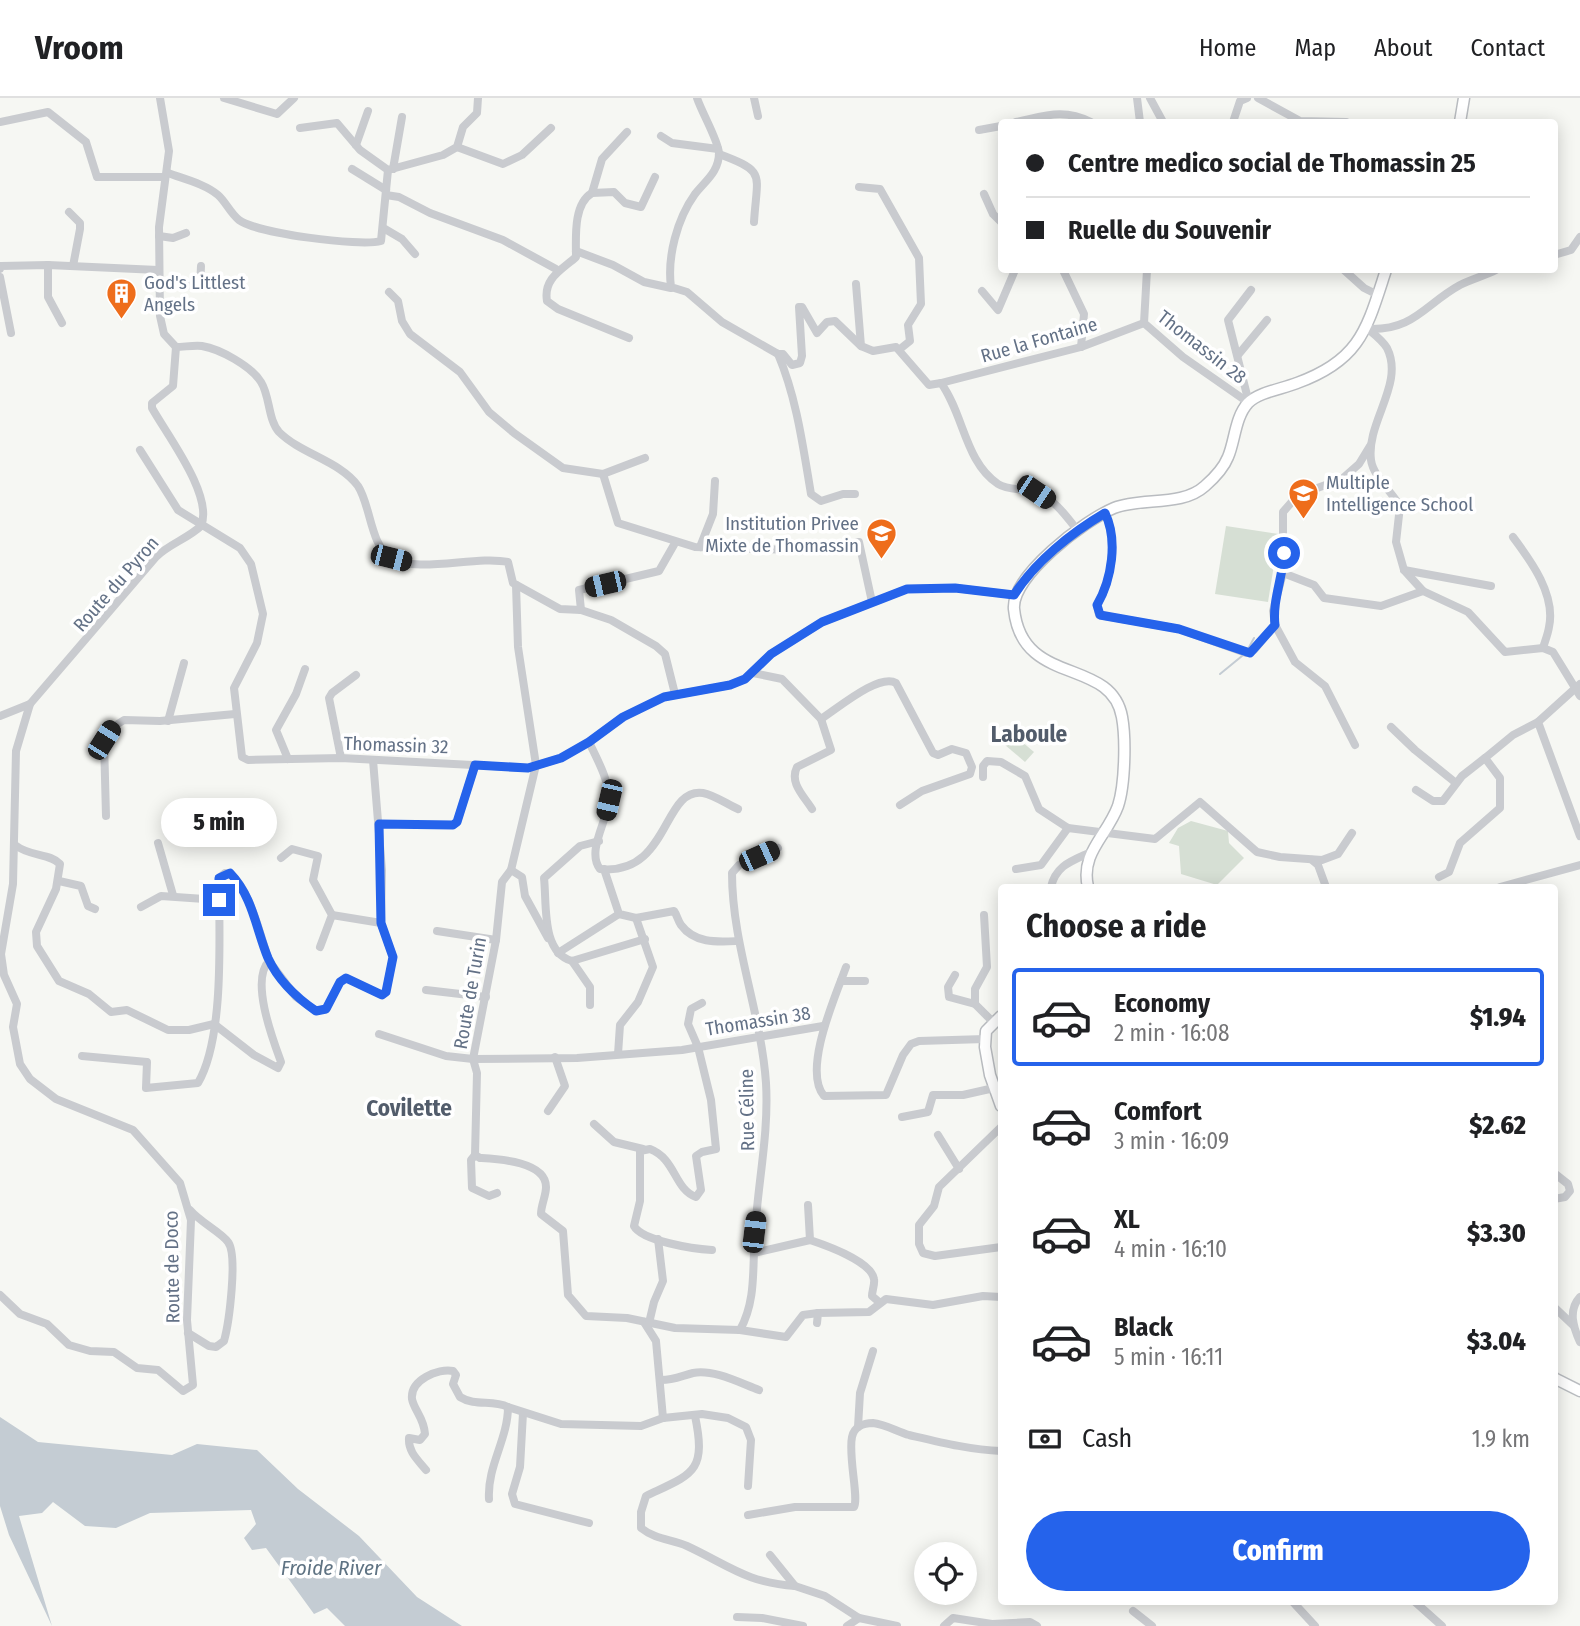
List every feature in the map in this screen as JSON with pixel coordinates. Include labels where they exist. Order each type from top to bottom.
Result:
[{"type":"main road","points":[[1460,119],[1464,98]]},
{"type":"main road","points":[[1088,884],[1086,863],[1106,830],[1122,787],[1122,718],[1117,701],[1100,685],[1033,654],[1021,639],[1014,609],[1014,595],[1024,580],[1078,531],[1105,513],[1116,507],[1189,496],[1205,487],[1227,460],[1241,414],[1248,403],[1325,370],[1349,353],[1368,328],[1385,273]]},
{"type":"main road","points":[[997,1019],[985,1039],[998,1098]]},
{"type":"main road","points":[[1558,1380],[1580,1391]]},
{"type":"street","points":[[160,98],[169,151],[159,236],[158,270],[164,334],[176,347],[173,386],[152,403],[152,408],[197,485],[203,505],[201,527]]},
{"type":"street","points":[[224,98],[278,114],[294,98]]},
{"type":"street","points":[[300,128],[337,123],[356,145],[391,169],[443,155],[457,147],[463,127],[477,113],[478,98]]},
{"type":"street","points":[[671,288],[672,247],[676,235],[694,196],[716,169],[718,152],[697,98]]},
{"type":"street","points":[[754,98],[758,116]]},
{"type":"street","points":[[1137,98],[1140,119]]},
{"type":"street","points":[[1150,98],[1161,119]]},
{"type":"street","points":[[1234,119],[1240,101],[1247,98]]},
{"type":"street","points":[[1258,98],[1296,119]]},
{"type":"street","points":[[356,145],[368,111]]},
{"type":"street","points":[[0,122],[48,113],[86,142],[97,177],[167,175],[218,195],[240,222],[281,233],[372,244],[382,241],[385,229],[386,192],[402,117]]},
{"type":"street","points":[[1032,119],[1064,113],[1074,113],[1085,119]]},
{"type":"street","points":[[979,130],[998,127]]},
{"type":"street","points":[[457,147],[503,164],[522,155],[551,128]]},
{"type":"street","points":[[592,193],[603,159],[627,132]]},
{"type":"street","points":[[661,136],[672,144],[718,152],[754,171],[757,180],[754,222]]},
{"type":"street","points":[[352,169],[386,192],[430,213],[503,240],[556,269]]},
{"type":"street","points":[[629,338],[558,309],[547,301],[546,295],[556,269],[570,262],[576,251],[573,241],[585,197],[592,193],[614,192],[625,203],[641,207],[655,177]]},
{"type":"street","points":[[859,187],[880,190],[917,252],[920,303],[908,325],[909,341],[900,349]]},
{"type":"street","points":[[984,194],[998,219]]},
{"type":"street","points":[[69,212],[80,223],[73,266]]},
{"type":"street","points":[[385,229],[402,239],[415,254]]},
{"type":"street","points":[[159,236],[173,238],[186,233]]},
{"type":"street","points":[[1558,253],[1571,250],[1580,237]]},
{"type":"street","points":[[576,251],[613,265],[644,282],[687,292],[722,322],[778,354],[783,354],[792,365],[800,363],[803,349],[797,311],[800,307],[817,333],[828,321],[835,321],[861,346],[873,351],[891,347],[900,349],[923,381],[929,385],[942,383],[962,421],[972,457],[997,483],[1008,488],[1036,492],[1057,506],[1078,531]]},
{"type":"street","points":[[1,268],[48,265],[158,270]]},
{"type":"street","points":[[48,265],[48,296],[62,323]]},
{"type":"street","points":[[200,287],[201,266]]},
{"type":"street","points":[[982,291],[998,310],[1014,273]]},
{"type":"street","points":[[1064,273],[1084,314],[1081,347]]},
{"type":"street","name":"Thomassin 28","points":[[1147,273],[1144,323],[1183,356],[1248,403]]},
{"type":"street","points":[[1347,273],[1364,288],[1378,295]]},
{"type":"street","points":[[1368,328],[1401,326],[1427,311],[1459,286],[1489,273]]},
{"type":"street","points":[[0,277],[10,333]]},
{"type":"street","points":[[159,282],[206,287],[216,281]]},
{"type":"street","points":[[856,284],[861,346]]},
{"type":"street","points":[[1248,403],[1228,317],[1251,290]]},
{"type":"street","points":[[389,292],[398,301],[402,321],[410,334],[460,372],[489,412],[563,468],[603,474],[645,458]]},
{"type":"street","points":[[1238,355],[1267,320]]},
{"type":"street","name":"Rue la Fontaine","points":[[942,383],[1081,347],[1144,323]]},
{"type":"street","points":[[1355,745],[1325,686],[1295,662],[1275,625],[1273,611],[1283,573],[1283,512],[1298,495],[1342,479],[1359,464],[1372,442],[1394,373],[1387,347],[1368,328]]},
{"type":"street","points":[[176,347],[201,345],[214,349],[251,372],[261,382],[277,430],[356,483],[368,504],[377,536],[391,558],[411,563],[458,563],[488,558],[508,562],[516,585],[560,609],[581,610],[611,620],[656,646],[665,654],[675,694]]},
{"type":"street","points":[[778,354],[789,382],[798,419],[811,494],[821,501],[843,494],[855,495]]},
{"type":"street","points":[[1372,442],[1372,464],[1400,506],[1396,542],[1404,570],[1423,591],[1468,612],[1505,652],[1544,648],[1553,652],[1578,690],[1538,722],[1513,735],[1485,758],[1456,783],[1443,801],[1433,800],[1416,790]]},
{"type":"street","points":[[106,816],[104,740],[113,727],[124,720],[168,721],[235,714],[234,688],[257,643],[263,614],[251,564],[240,548],[201,527],[178,510],[140,450]]},
{"type":"street","points":[[603,474],[618,523],[675,543],[700,547],[823,551],[859,542],[872,602]]},
{"type":"street","points":[[700,547],[713,514],[715,481]]},
{"type":"street","points":[[1105,513],[1112,529],[1107,586],[1097,605],[1100,615],[1179,629],[1246,653],[1254,650],[1275,625]]},
{"type":"street","name":"Route du Pyron","points":[[0,716],[30,704],[156,557],[167,546],[192,535],[201,527]]},
{"type":"street","points":[[1513,537],[1530,560],[1543,586],[1550,624],[1544,648]]},
{"type":"street","points":[[581,610],[579,590],[659,571],[675,543]]},
{"type":"street","points":[[1404,570],[1491,586]]},
{"type":"street","points":[[1283,573],[1314,585],[1324,598],[1381,606],[1423,591]]},
{"type":"street","name":"Route de Turin","points":[[497,1193],[487,1195],[472,1188],[471,1160],[475,1155],[477,1073],[473,1059],[496,940],[502,882],[511,870],[536,765],[518,647],[516,585]]},
{"type":"street","name":"Thomassin 32","points":[[235,714],[240,726],[242,757],[341,758],[512,768],[536,765],[561,758],[623,717],[675,694],[730,685],[753,673],[771,654],[822,622],[907,589],[925,587],[1014,595]]},
{"type":"street","points":[[168,721],[184,663]]},
{"type":"street","points":[[288,759],[276,730],[296,694],[305,669]]},
{"type":"street","points":[[753,673],[782,679],[821,719],[831,750],[797,767],[794,773],[796,784],[812,809]]},
{"type":"street","points":[[341,758],[329,698],[356,675]]},
{"type":"street","points":[[821,719],[878,682],[890,680],[896,683],[933,753],[938,755],[952,749],[967,753],[972,767],[970,774],[922,791],[900,805]]},
{"type":"street","name":"Route de Doco","points":[[0,1295],[20,1314],[47,1324],[69,1345],[90,1351],[114,1352],[137,1367],[158,1370],[183,1391],[193,1385],[188,1334],[190,1210],[180,1183],[133,1130],[63,1103],[30,1079],[20,1064],[13,1027],[17,1004],[4,975],[1,954],[13,884],[16,751],[23,720],[30,704]]},
{"type":"street","points":[[1538,722],[1580,836]]},
{"type":"street","points":[[1391,727],[1456,783]]},
{"type":"street","points":[[589,742],[606,780],[609,800],[595,861],[604,869],[619,914]]},
{"type":"street","points":[[1438,877],[1449,872],[1455,852],[1468,834],[1500,808],[1500,778],[1485,758]]},
{"type":"street","points":[[82,1056],[147,1062],[146,1088],[198,1083],[205,1072],[214,1024],[219,878],[230,873],[255,914],[270,961],[296,997],[316,1011],[326,1009],[340,982],[346,978],[382,995],[386,992],[392,975],[393,957],[381,923],[379,824],[373,760]]},
{"type":"street","points":[[984,778],[983,766],[987,761],[1001,762],[1025,776],[1039,809],[1068,828],[1106,830],[1141,839],[1155,839],[1200,802],[1257,852],[1322,860],[1338,854],[1352,833]]},
{"type":"street","points":[[379,824],[453,825],[457,822],[475,765]]},
{"type":"street","points":[[604,869],[632,862],[653,849],[671,813],[692,794],[705,793],[738,809]]},
{"type":"street","points":[[1016,869],[1041,865],[1068,828]]},
{"type":"street","points":[[548,938],[544,878],[579,846],[599,841]]},
{"type":"street","points":[[158,844],[173,895]]},
{"type":"street","points":[[15,845],[26,854],[58,861],[59,881],[36,932],[42,959],[60,981],[89,994],[111,1012],[127,1010],[168,1030],[189,1030],[214,1024],[274,1068],[281,1067],[266,1016],[264,969],[270,961]]},
{"type":"street","name":"Rue Céline","points":[[740,1330],[751,1309],[764,1163],[766,1084],[759,1036],[738,941],[733,870],[778,848]]},
{"type":"street","points":[[281,858],[292,849],[318,856],[313,880],[332,915],[320,947]]},
{"type":"street","points":[[1052,884],[1055,873],[1064,864],[1091,852]]},
{"type":"street","points":[[1310,858],[1318,864],[1325,884]]},
{"type":"street","points":[[1511,884],[1580,865]]},
{"type":"street","points":[[511,870],[522,877],[525,895],[558,953],[572,961],[590,987],[590,1005]]},
{"type":"street","points":[[59,881],[81,886],[88,905],[95,909]]},
{"type":"street","points":[[141,907],[157,897],[173,895],[219,900]]},
{"type":"street","points":[[558,953],[619,914],[636,918],[674,911],[681,925],[696,937],[707,941],[738,941]]},
{"type":"street","points":[[332,915],[381,923]]},
{"type":"street","points":[[975,1004],[975,989],[987,967],[984,915]]},
{"type":"street","points":[[618,1054],[620,1026],[638,1002],[653,967],[636,918]]},
{"type":"street","points":[[437,931],[496,940]]},
{"type":"street","points":[[572,961],[645,939]]},
{"type":"street","points":[[823,1026],[846,967]]},
{"type":"street","points":[[954,975],[948,987],[949,997],[975,1004],[997,1019]]},
{"type":"street","points":[[841,981],[865,981]]},
{"type":"street","points":[[426,990],[486,997]]},
{"type":"street","points":[[594,1124],[614,1142],[667,1157],[690,1195],[699,1196],[696,1157],[702,1152],[714,1151],[716,1146],[711,1100],[688,1015],[691,1009],[702,1003]]},
{"type":"street","name":"Thomassin 38","points":[[379,1034],[422,1051],[473,1059],[618,1054],[698,1047],[823,1026],[817,1080],[820,1093],[828,1097],[886,1095],[906,1049],[919,1041],[985,1039]]},
{"type":"street","points":[[548,1111],[565,1086],[555,1057]]},
{"type":"street","points":[[902,1117],[928,1112],[933,1095],[962,1095],[994,1088]]},
{"type":"street","points":[[998,1129],[939,1187],[933,1206],[919,1225],[920,1250],[935,1256],[998,1247]]},
{"type":"street","points":[[938,1135],[959,1169]]},
{"type":"street","points":[[643,1149],[638,1157],[640,1201],[634,1226],[639,1233],[658,1240],[712,1250]]},
{"type":"street","points":[[475,1155],[480,1158],[518,1161],[542,1177],[546,1188],[541,1214],[563,1231],[568,1295],[578,1310],[598,1319],[626,1318],[710,1331],[740,1330],[786,1338],[803,1315],[869,1312],[886,1298],[933,1305],[983,1296],[998,1297]]},
{"type":"street","points":[[1558,1176],[1568,1184],[1570,1191],[1565,1197],[1558,1198]]},
{"type":"street","points":[[808,1205],[810,1240]]},
{"type":"street","points":[[188,1334],[209,1346],[216,1347],[224,1340],[230,1309],[232,1252],[224,1237],[207,1228],[190,1210]]},
{"type":"street","points":[[658,1240],[663,1281],[649,1323],[656,1341],[663,1418]]},
{"type":"street","points":[[754,1253],[810,1240],[837,1250],[871,1272],[874,1279],[872,1296],[878,1302]]},
{"type":"street","points":[[1580,1297],[1573,1304],[1574,1326],[1580,1342]]},
{"type":"street","points":[[1558,1311],[1574,1326]]},
{"type":"street","points":[[817,1323],[818,1313]]},
{"type":"street","points":[[748,1515],[795,1507],[854,1507],[857,1499],[850,1458],[852,1437],[859,1427],[860,1393],[873,1351]]},
{"type":"street","points":[[426,1469],[408,1443],[409,1438],[420,1440],[425,1434],[422,1415],[412,1401],[413,1393],[425,1376],[447,1370],[456,1375],[453,1384],[460,1397],[479,1403],[497,1401],[523,1413],[561,1424],[641,1426],[663,1418],[728,1418],[746,1427],[752,1451],[748,1486]]},
{"type":"street","points":[[661,1380],[677,1380],[701,1373],[759,1390]]},
{"type":"street","points":[[489,1499],[490,1477],[508,1431],[508,1407]]},
{"type":"street","points":[[523,1413],[520,1467],[512,1494],[515,1504],[589,1523]]},
{"type":"street","points":[[695,1416],[701,1447],[696,1465],[671,1487],[646,1496],[641,1512],[641,1528],[666,1542],[684,1545],[755,1581],[795,1586],[825,1596],[859,1618],[897,1626]]},
{"type":"street","points":[[859,1427],[877,1423],[929,1439],[998,1450]]},
{"type":"street","points":[[770,1555],[795,1586]]},
{"type":"street","points":[[1297,1605],[1315,1626]]},
{"type":"street","points":[[1418,1605],[1442,1626]]},
{"type":"street","points":[[1133,1611],[1152,1626]]},
{"type":"street","points":[[737,1617],[762,1618],[803,1626]]},
{"type":"street","points":[[847,1626],[859,1618]]},
{"type":"street","points":[[944,1626],[953,1618],[992,1624],[1030,1622],[1037,1626]]},
{"type":"shaded area","points":[[1226,526],[1279,534],[1268,602],[1215,594]]},
{"type":"shaded area","points":[[1014,735],[1034,752],[1025,762],[1005,745]]},
{"type":"shaded area","points":[[1191,821],[1228,831],[1229,843],[1244,858],[1218,884],[1181,874],[1179,846],[1169,843],[1178,828]]},
{"type":"water","name":"Froide River","points":[[0,1417],[38,1442],[172,1455],[197,1444],[257,1450],[298,1489],[359,1536],[417,1597],[462,1626],[345,1626],[327,1608],[314,1614],[266,1548],[252,1550],[244,1538],[256,1524],[251,1510],[150,1513],[116,1528],[85,1526],[53,1502],[42,1513],[19,1516],[52,1626],[9,1535],[0,1506]]},
{"type":"waterway","points":[[1248,649],[1254,638]]},
{"type":"waterway","points":[[1220,674],[1242,656]]},
{"type":"place","name":"God's Littlest Angels","points":[[121,320]]},
{"type":"place","name":"Multiple Intelligence School","points":[[1303,520]]},
{"type":"place","name":"Institution Privee Mixte de Thomassin","points":[[882,561]]},
{"type":"district","name":"Laboule","points":[[1029,734]]},
{"type":"district","name":"Covilette","points":[[409,1108]]},
{"type":"route","points":[[219,900],[219,878],[230,873],[235,877],[255,914],[270,961],[296,997],[316,1011],[326,1009],[332,1002],[340,982],[346,978],[382,995],[386,992],[392,975],[393,957],[381,923],[379,824],[450,827],[457,822],[475,765],[528,768],[561,758],[623,717],[664,697],[730,685],[745,679],[771,654],[822,622],[907,589],[955,588],[1014,595],[1024,580],[1052,552],[1105,513],[1112,529],[1107,586],[1097,605],[1097,613],[1108,619],[1131,620],[1179,629],[1250,653],[1275,625],[1273,611],[1283,573],[1284,553]]}]
